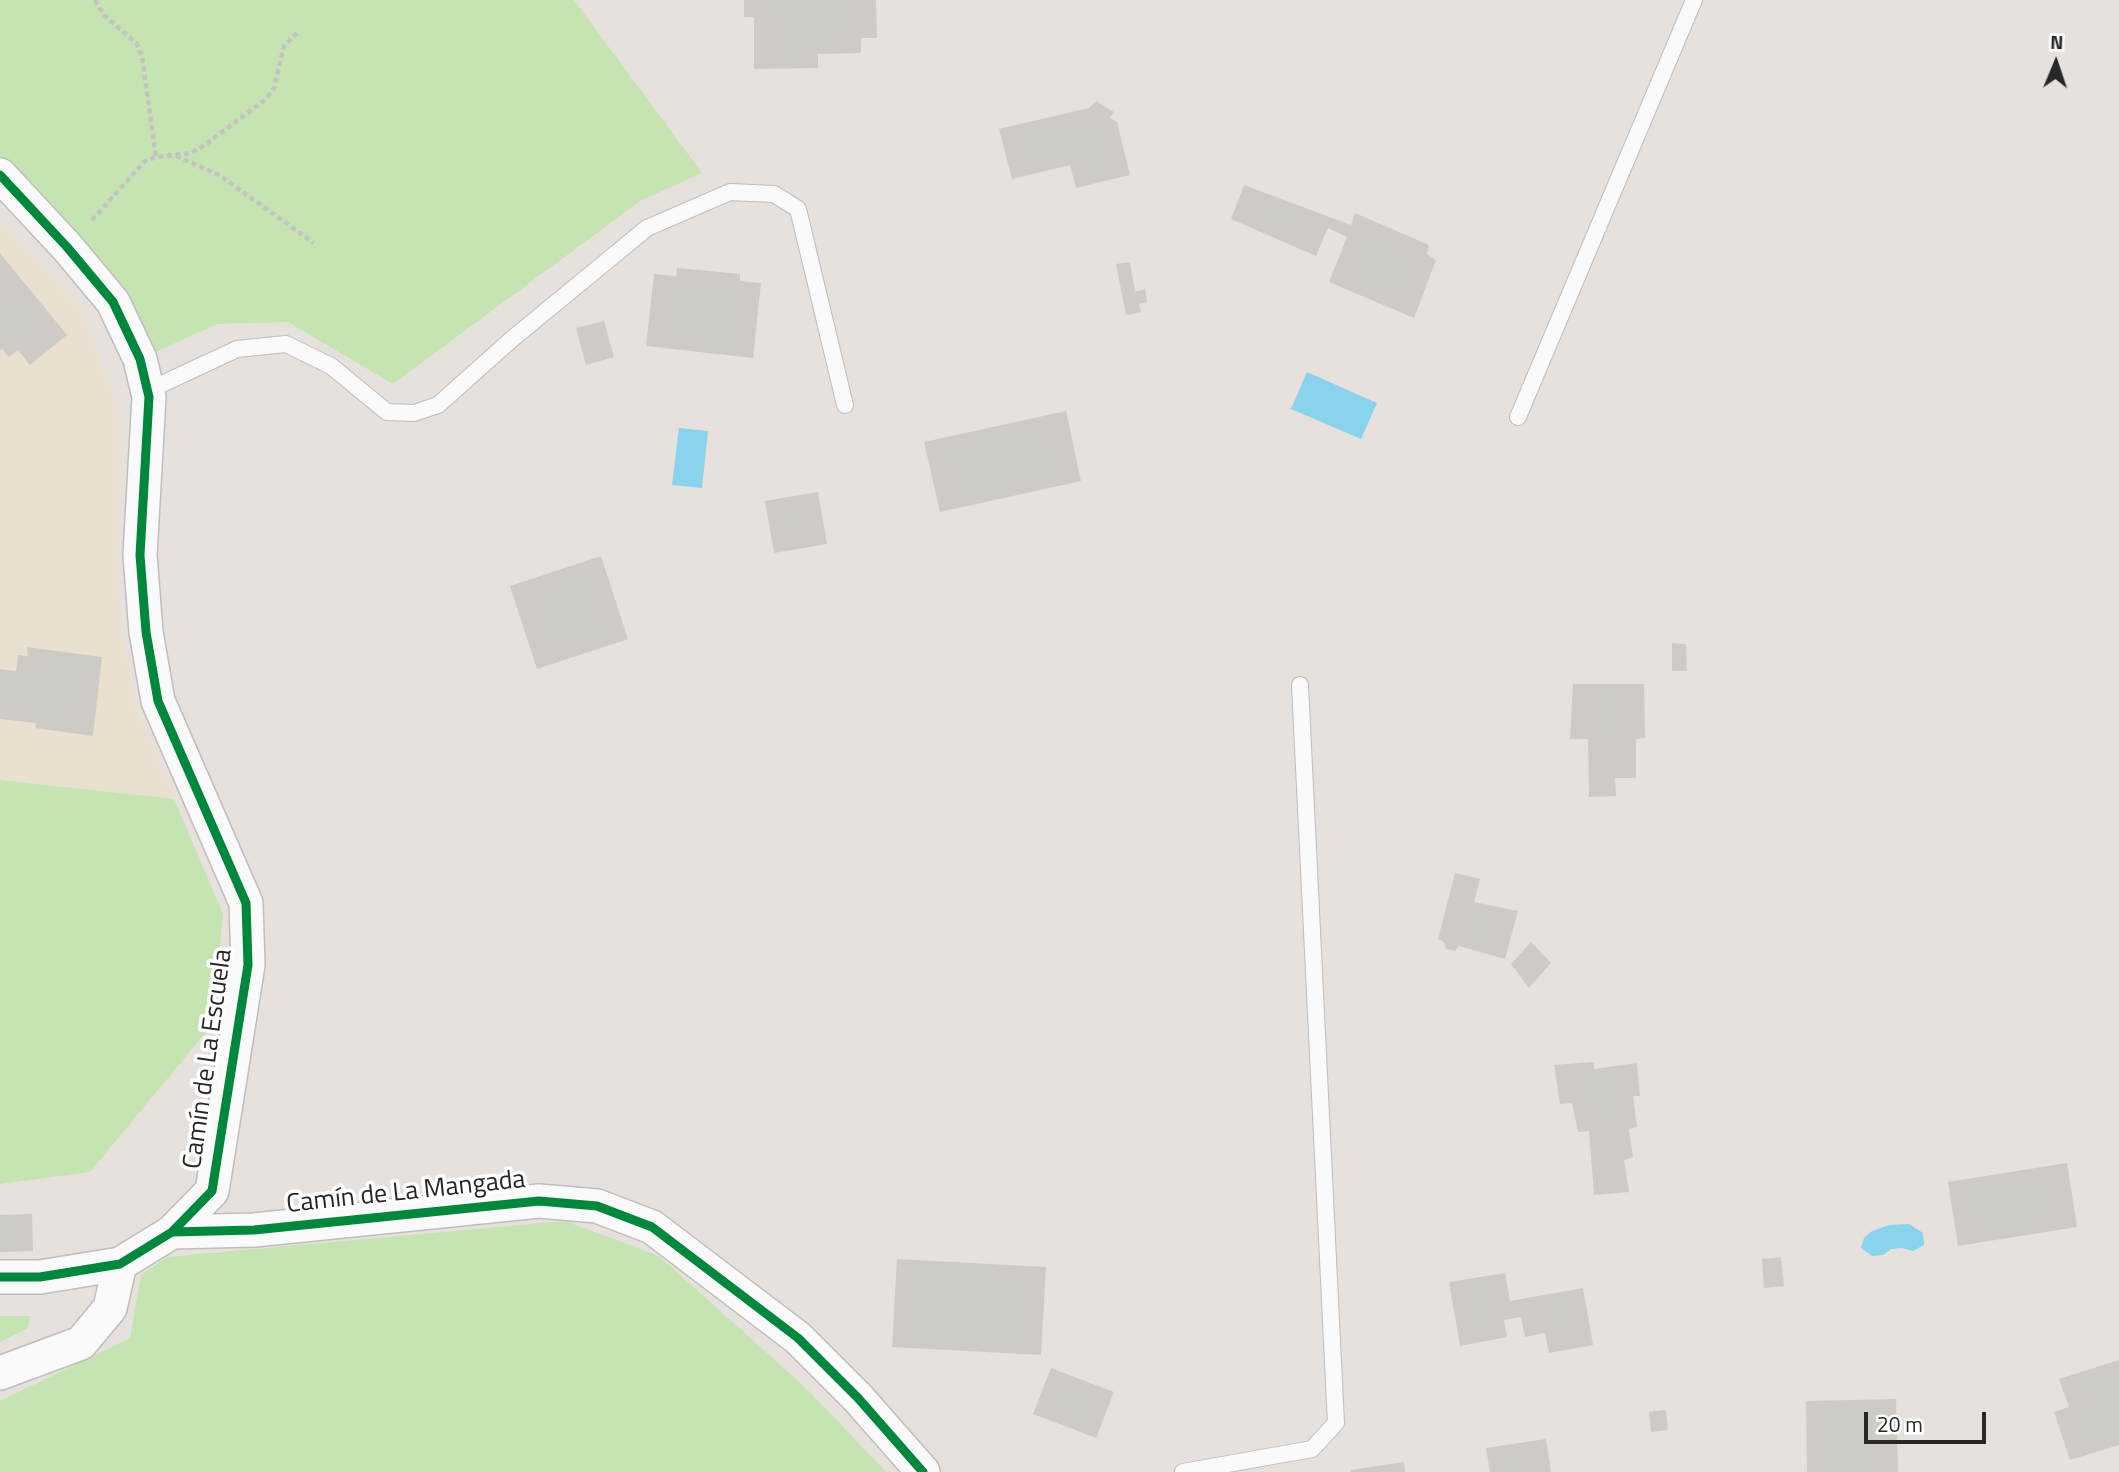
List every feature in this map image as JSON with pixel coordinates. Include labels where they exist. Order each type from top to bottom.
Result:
[{"type":"street","name":"Camín de La Escuela","points":[[0,175],[67,247],[113,302],[140,359],[149,397],[140,555],[146,632],[158,701],[246,903],[248,965],[212,1191],[172,1232],[120,1264],[40,1277],[0,1277]]},
{"type":"street","name":"Camín de La Mangada","points":[[172,1232],[254,1230],[540,1201],[597,1206],[652,1227],[798,1338],[858,1398],[923,1472]]},
{"type":"street","points":[[0,1373],[81,1343],[110,1308],[120,1264]]},
{"type":"lane","points":[[1518,417],[1694,0]]},
{"type":"lane","points":[[147,391],[237,349],[286,344],[331,366],[387,412],[414,413],[438,405],[512,339],[647,228],[730,192],[774,194],[797,209],[845,405]]},
{"type":"lane","points":[[1183,1472],[1311,1449],[1336,1423],[1300,685]]},
{"type":"path","points":[[95,0],[104,15],[137,44],[142,57],[156,157]]},
{"type":"path","points":[[67,247],[145,161],[202,148],[265,100],[274,88],[284,46],[299,31]]},
{"type":"path","points":[[175,156],[219,175],[314,243]]},
{"type":"shaded area","points":[[0,220],[82,311],[119,413],[118,560],[121,630],[136,708],[174,799],[0,780]]},
{"type":"green space","points":[[0,0],[574,0],[702,173],[640,201],[393,384],[288,322],[217,324],[140,359],[0,175]]},
{"type":"green space","points":[[0,780],[174,799],[223,914],[212,1025],[90,1172],[0,1184]]},
{"type":"green space","points":[[565,1221],[659,1256],[806,1388],[886,1472],[0,1472],[0,1401],[130,1338],[141,1275],[167,1257]]},
{"type":"green space","points":[[0,1316],[30,1316],[28,1328],[0,1342]]},
{"type":"water","points":[[1307,372],[1377,403],[1361,439],[1291,409]]},
{"type":"water","points":[[679,428],[708,431],[702,488],[672,485]]},
{"type":"water","points":[[1909,1224],[1923,1233],[1924,1245],[1913,1251],[1891,1249],[1883,1255],[1872,1256],[1861,1248],[1864,1238],[1872,1231],[1889,1225]]},
{"type":"building","points":[[744,0],[876,0],[877,38],[861,38],[861,53],[818,54],[818,68],[754,69],[754,17],[744,17]]},
{"type":"building","points":[[1096,101],[1114,112],[1110,118],[1117,122],[1130,175],[1076,188],[1070,165],[1012,179],[999,129],[1089,108]]},
{"type":"building","points":[[1244,185],[1351,225],[1355,213],[1429,245],[1427,254],[1436,260],[1414,318],[1329,282],[1347,237],[1328,228],[1316,256],[1231,219]]},
{"type":"building","points":[[0,253],[67,335],[30,365],[18,350],[9,357],[0,350]]},
{"type":"building","points":[[1130,262],[1135,292],[1145,289],[1147,302],[1139,304],[1141,312],[1126,315],[1116,264]]},
{"type":"building","points":[[677,268],[740,274],[740,281],[761,283],[753,358],[646,346],[654,274],[676,276]]},
{"type":"building","points":[[604,321],[614,357],[586,365],[576,328]]},
{"type":"building","points":[[1066,411],[1081,481],[940,512],[924,442]]},
{"type":"building","points":[[818,492],[827,544],[774,553],[765,501]]},
{"type":"building","points":[[601,556],[628,639],[537,669],[510,586]]},
{"type":"building","points":[[1672,643],[1686,644],[1687,671],[1672,671]]},
{"type":"building","points":[[27,647],[102,657],[93,736],[35,728],[36,723],[0,719],[0,669],[16,671],[18,655],[28,656]]},
{"type":"building","points":[[1573,684],[1644,684],[1645,738],[1636,739],[1636,778],[1615,778],[1616,796],[1589,797],[1588,739],[1570,739]]},
{"type":"building","points":[[1455,873],[1480,879],[1474,902],[1518,911],[1505,959],[1459,946],[1455,951],[1446,949],[1444,942],[1438,939]]},
{"type":"building","points":[[1531,942],[1551,963],[1529,988],[1511,964]]},
{"type":"building","points":[[1594,1062],[1594,1069],[1637,1063],[1640,1096],[1633,1096],[1637,1127],[1629,1129],[1633,1157],[1624,1160],[1629,1192],[1594,1195],[1589,1131],[1578,1132],[1572,1103],[1560,1104],[1554,1065]]},
{"type":"building","points":[[2067,1163],[2077,1227],[1958,1246],[1948,1182]]},
{"type":"building","points":[[32,1214],[33,1251],[0,1252],[0,1215]]},
{"type":"building","points":[[1781,1257],[1784,1286],[1764,1288],[1762,1259]]},
{"type":"building","points":[[897,1259],[1046,1267],[1041,1355],[892,1347]]},
{"type":"building","points":[[1505,1273],[1510,1301],[1583,1288],[1593,1345],[1549,1353],[1545,1333],[1525,1337],[1521,1317],[1504,1320],[1507,1337],[1460,1346],[1449,1282]]},
{"type":"building","points":[[2119,1360],[2119,1445],[2070,1460],[2054,1412],[2069,1407],[2059,1379]]},
{"type":"building","points":[[1051,1368],[1114,1392],[1096,1438],[1033,1414]]},
{"type":"building","points":[[1896,1399],[1898,1472],[1807,1472],[1806,1401]]},
{"type":"building","points":[[1666,1410],[1668,1430],[1651,1432],[1649,1412]]},
{"type":"building","points":[[1546,1439],[1551,1472],[1490,1472],[1486,1448]]},
{"type":"building","points":[[1404,1462],[1405,1472],[1351,1472],[1351,1470]]},
{"type":"cycle path","points":[[0,175],[67,247],[113,302],[140,359],[149,397],[140,555],[146,632],[158,701],[246,903],[248,965],[212,1191],[172,1232],[120,1264],[40,1277],[0,1277]]},
{"type":"cycle path","points":[[172,1232],[254,1230],[539,1201],[597,1206],[652,1227],[798,1338],[858,1398],[923,1472]]}]
